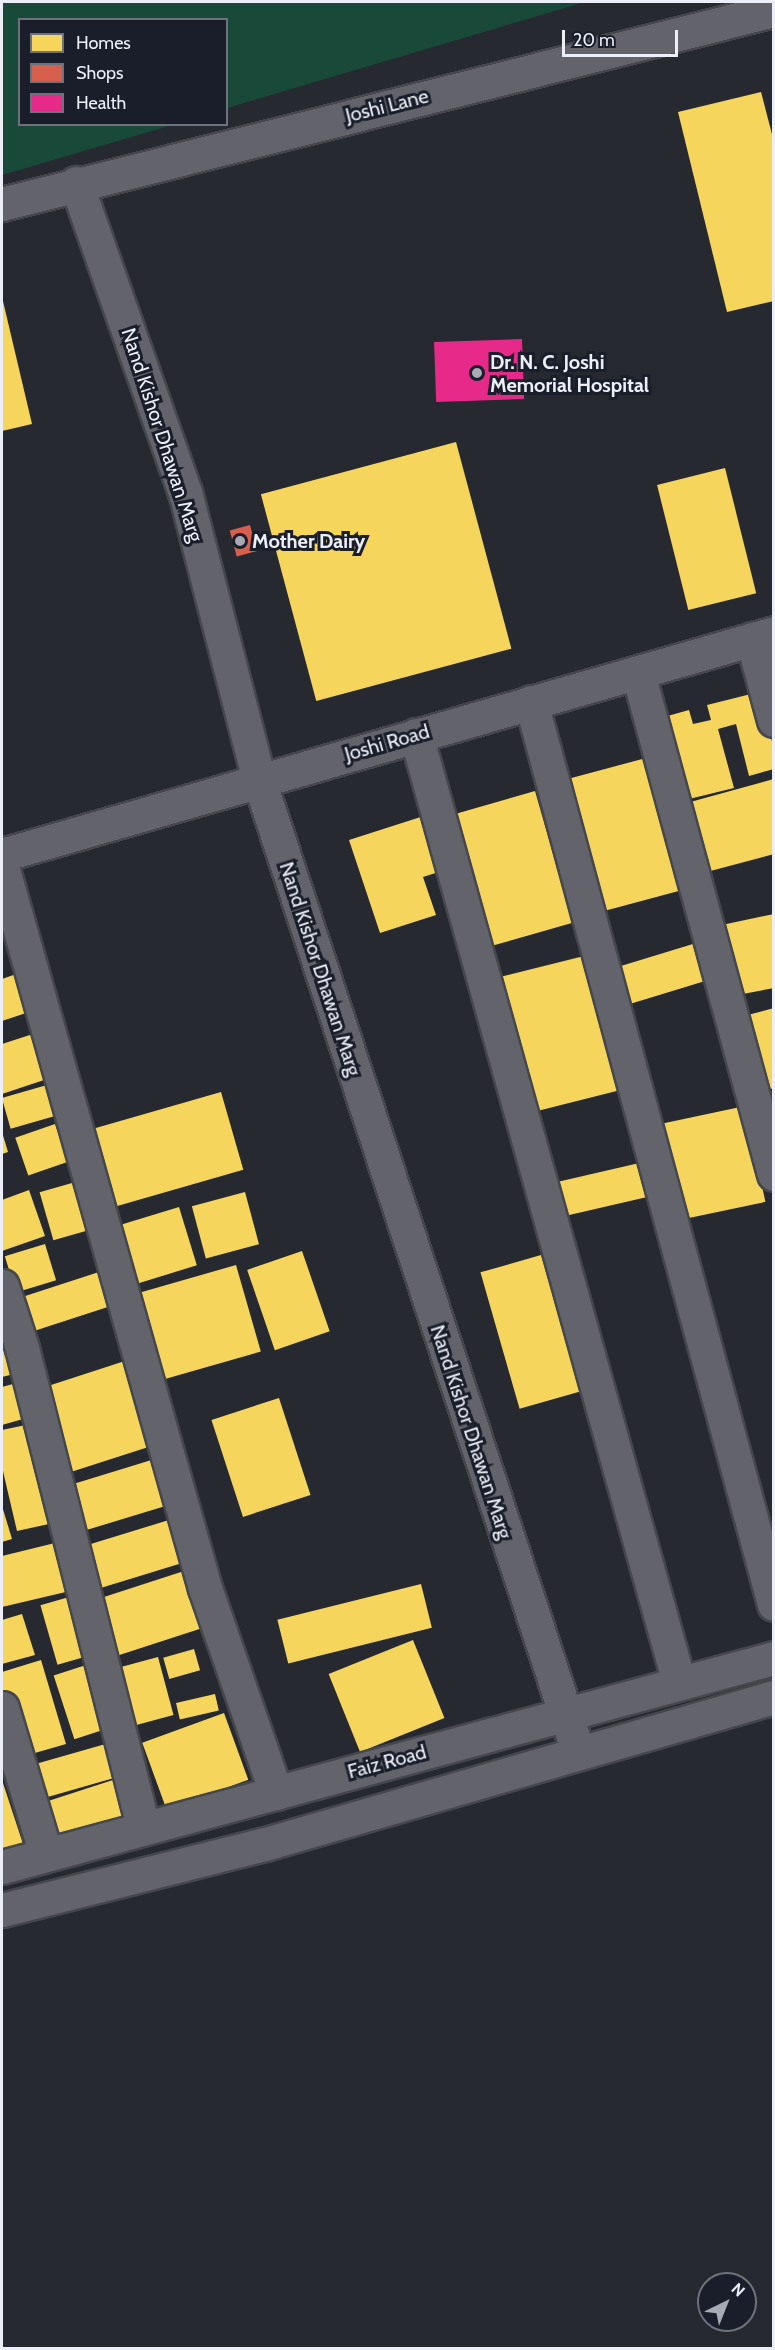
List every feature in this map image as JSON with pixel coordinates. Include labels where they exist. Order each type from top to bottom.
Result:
[{"type":"street","name":"Joshi Lane","points":[[2,204],[76,183],[774,10]]},
{"type":"street","name":"Nand Kishor Dhawan Marg","points":[[76,183],[185,492],[259,780],[562,1714],[578,1752]]},
{"type":"street","name":"Joshi Road","points":[[2,855],[763,636]]},
{"type":"street","points":[[763,636],[774,720]]},
{"type":"street","points":[[638,673],[774,1174]]},
{"type":"street","points":[[531,702],[774,1604]]},
{"type":"street","points":[[416,735],[679,1683]]},
{"type":"street","points":[[2,866],[205,1588],[276,1793]]},
{"type":"street","points":[[2,1286],[22,1348],[143,1826]]},
{"type":"street","name":"Faiz Road","points":[[2,1867],[143,1826],[276,1793],[774,1658]]},
{"type":"street","points":[[2,1910],[266,1844],[774,1696]]},
{"type":"street","points":[[2,1708],[46,1855]]},
{"type":"green space","points":[[2,2],[585,2],[228,108],[228,18],[18,18],[18,126],[169,126],[2,175]]},
{"type":"building: Homes","points":[[761,92],[774,142],[774,301],[727,312],[678,112]]},
{"type":"building: Homes","points":[[2,297],[32,424],[2,431]]},
{"type":"building: Homes","points":[[456,442],[511,649],[316,701],[261,494]]},
{"type":"building: Homes","points":[[725,468],[756,593],[688,610],[657,485]]},
{"type":"building: Homes","points":[[759,692],[774,749],[774,769],[749,776],[736,724],[718,729],[734,788],[685,800],[664,717],[689,710],[693,724],[711,720],[707,705]]},
{"type":"building: Homes","points":[[646,758],[681,890],[601,912],[566,779]]},
{"type":"building: Homes","points":[[774,779],[774,854],[703,873],[683,804]]},
{"type":"building: Homes","points":[[535,791],[573,923],[483,948],[446,817]]},
{"type":"building: Homes","points":[[430,814],[448,869],[423,877],[436,915],[380,933],[349,840]]},
{"type":"building: Homes","points":[[774,914],[774,988],[732,996],[717,926]]},
{"type":"building: Homes","points":[[706,940],[717,977],[621,1007],[609,970]]},
{"type":"building: Homes","points":[[584,956],[618,1091],[528,1113],[495,978]]},
{"type":"building: Homes","points":[[22,972],[35,1010],[2,1021],[2,979]]},
{"type":"building: Homes","points":[[774,1008],[774,1088],[759,1092],[740,1017]]},
{"type":"building: Homes","points":[[36,1033],[50,1078],[2,1094],[2,1044]]},
{"type":"building: Homes","points":[[47,1085],[56,1116],[11,1129],[2,1098]]},
{"type":"building: Homes","points":[[221,1092],[243,1170],[107,1209],[85,1131]]},
{"type":"building: Homes","points":[[745,1106],[765,1202],[684,1219],[664,1123]]},
{"type":"building: Homes","points":[[55,1124],[68,1162],[28,1175],[15,1138]]},
{"type":"building: Homes","points":[[2,1132],[8,1152],[2,1154]]},
{"type":"building: Homes","points":[[648,1161],[656,1195],[558,1218],[551,1183]]},
{"type":"building: Homes","points":[[79,1181],[93,1229],[53,1240],[40,1192]]},
{"type":"building: Homes","points":[[29,1190],[45,1236],[2,1251],[2,1200]]},
{"type":"building: Homes","points":[[245,1192],[259,1244],[206,1258],[192,1206]]},
{"type":"building: Homes","points":[[179,1207],[197,1265],[134,1285],[116,1226]]},
{"type":"building: Homes","points":[[45,1244],[56,1280],[16,1293],[5,1256]]},
{"type":"building: Homes","points":[[302,1251],[330,1331],[275,1350],[247,1270]]},
{"type":"building: Homes","points":[[541,1255],[580,1391],[520,1409],[480,1272]]},
{"type":"building: Homes","points":[[236,1265],[261,1352],[159,1381],[134,1294]]},
{"type":"building: Homes","points":[[102,1271],[113,1305],[29,1332],[18,1298]]},
{"type":"building: Homes","points":[[2,1332],[18,1373],[2,1377]]},
{"type":"building: Homes","points":[[131,1359],[159,1444],[66,1474],[39,1389]]},
{"type":"building: Homes","points":[[20,1382],[30,1417],[2,1425],[2,1387]]},
{"type":"building: Homes","points":[[279,1398],[311,1495],[243,1517],[211,1420]]},
{"type":"building: Homes","points":[[35,1423],[58,1522],[17,1531],[2,1467],[2,1430]]},
{"type":"building: Homes","points":[[158,1458],[172,1504],[84,1531],[70,1485]]},
{"type":"building: Homes","points":[[2,1506],[12,1539],[2,1542]]},
{"type":"building: Homes","points":[[169,1520],[182,1563],[94,1590],[81,1547]]},
{"type":"building: Homes","points":[[59,1542],[70,1591],[2,1607],[2,1556]]},
{"type":"building: Homes","points":[[184,1571],[203,1628],[118,1656],[99,1599]]},
{"type":"building: Homes","points":[[421,1584],[432,1628],[288,1663],[277,1620]]},
{"type":"building: Homes","points":[[76,1595],[93,1655],[58,1665],[40,1605]]},
{"type":"building: Homes","points":[[22,1614],[35,1655],[2,1664],[2,1620]]},
{"type":"building: Homes","points":[[413,1640],[444,1718],[360,1752],[329,1674]]},
{"type":"building: Homes","points":[[194,1649],[200,1670],[169,1679],[163,1658]]},
{"type":"building: Homes","points":[[158,1657],[174,1715],[127,1727],[112,1669]]},
{"type":"building: Homes","points":[[41,1660],[66,1744],[21,1757],[2,1692],[2,1672]]},
{"type":"building: Homes","points":[[86,1665],[107,1729],[74,1739],[54,1676]]},
{"type":"building: Homes","points":[[215,1694],[219,1711],[180,1720],[176,1703]]},
{"type":"building: Homes","points":[[224,1713],[248,1780],[167,1809],[142,1743]]},
{"type":"building: Homes","points":[[109,1743],[119,1777],[41,1799],[31,1765]]},
{"type":"building: Homes","points":[[116,1779],[130,1822],[53,1847],[39,1804]]},
{"type":"building: Homes","points":[[2,1780],[25,1850],[2,1858]]},
{"type":"building: Shops","points":[[250,525],[257,551],[237,557],[230,530]]},
{"type":"building: Health","points":[[522,339],[524,399],[436,402],[434,342]]},
{"type":"place","name":"Dr. N. C. Joshi Memorial Hospital","points":[[477,373]]},
{"type":"place","name":"Mother Dairy","points":[[240,541]]}]
